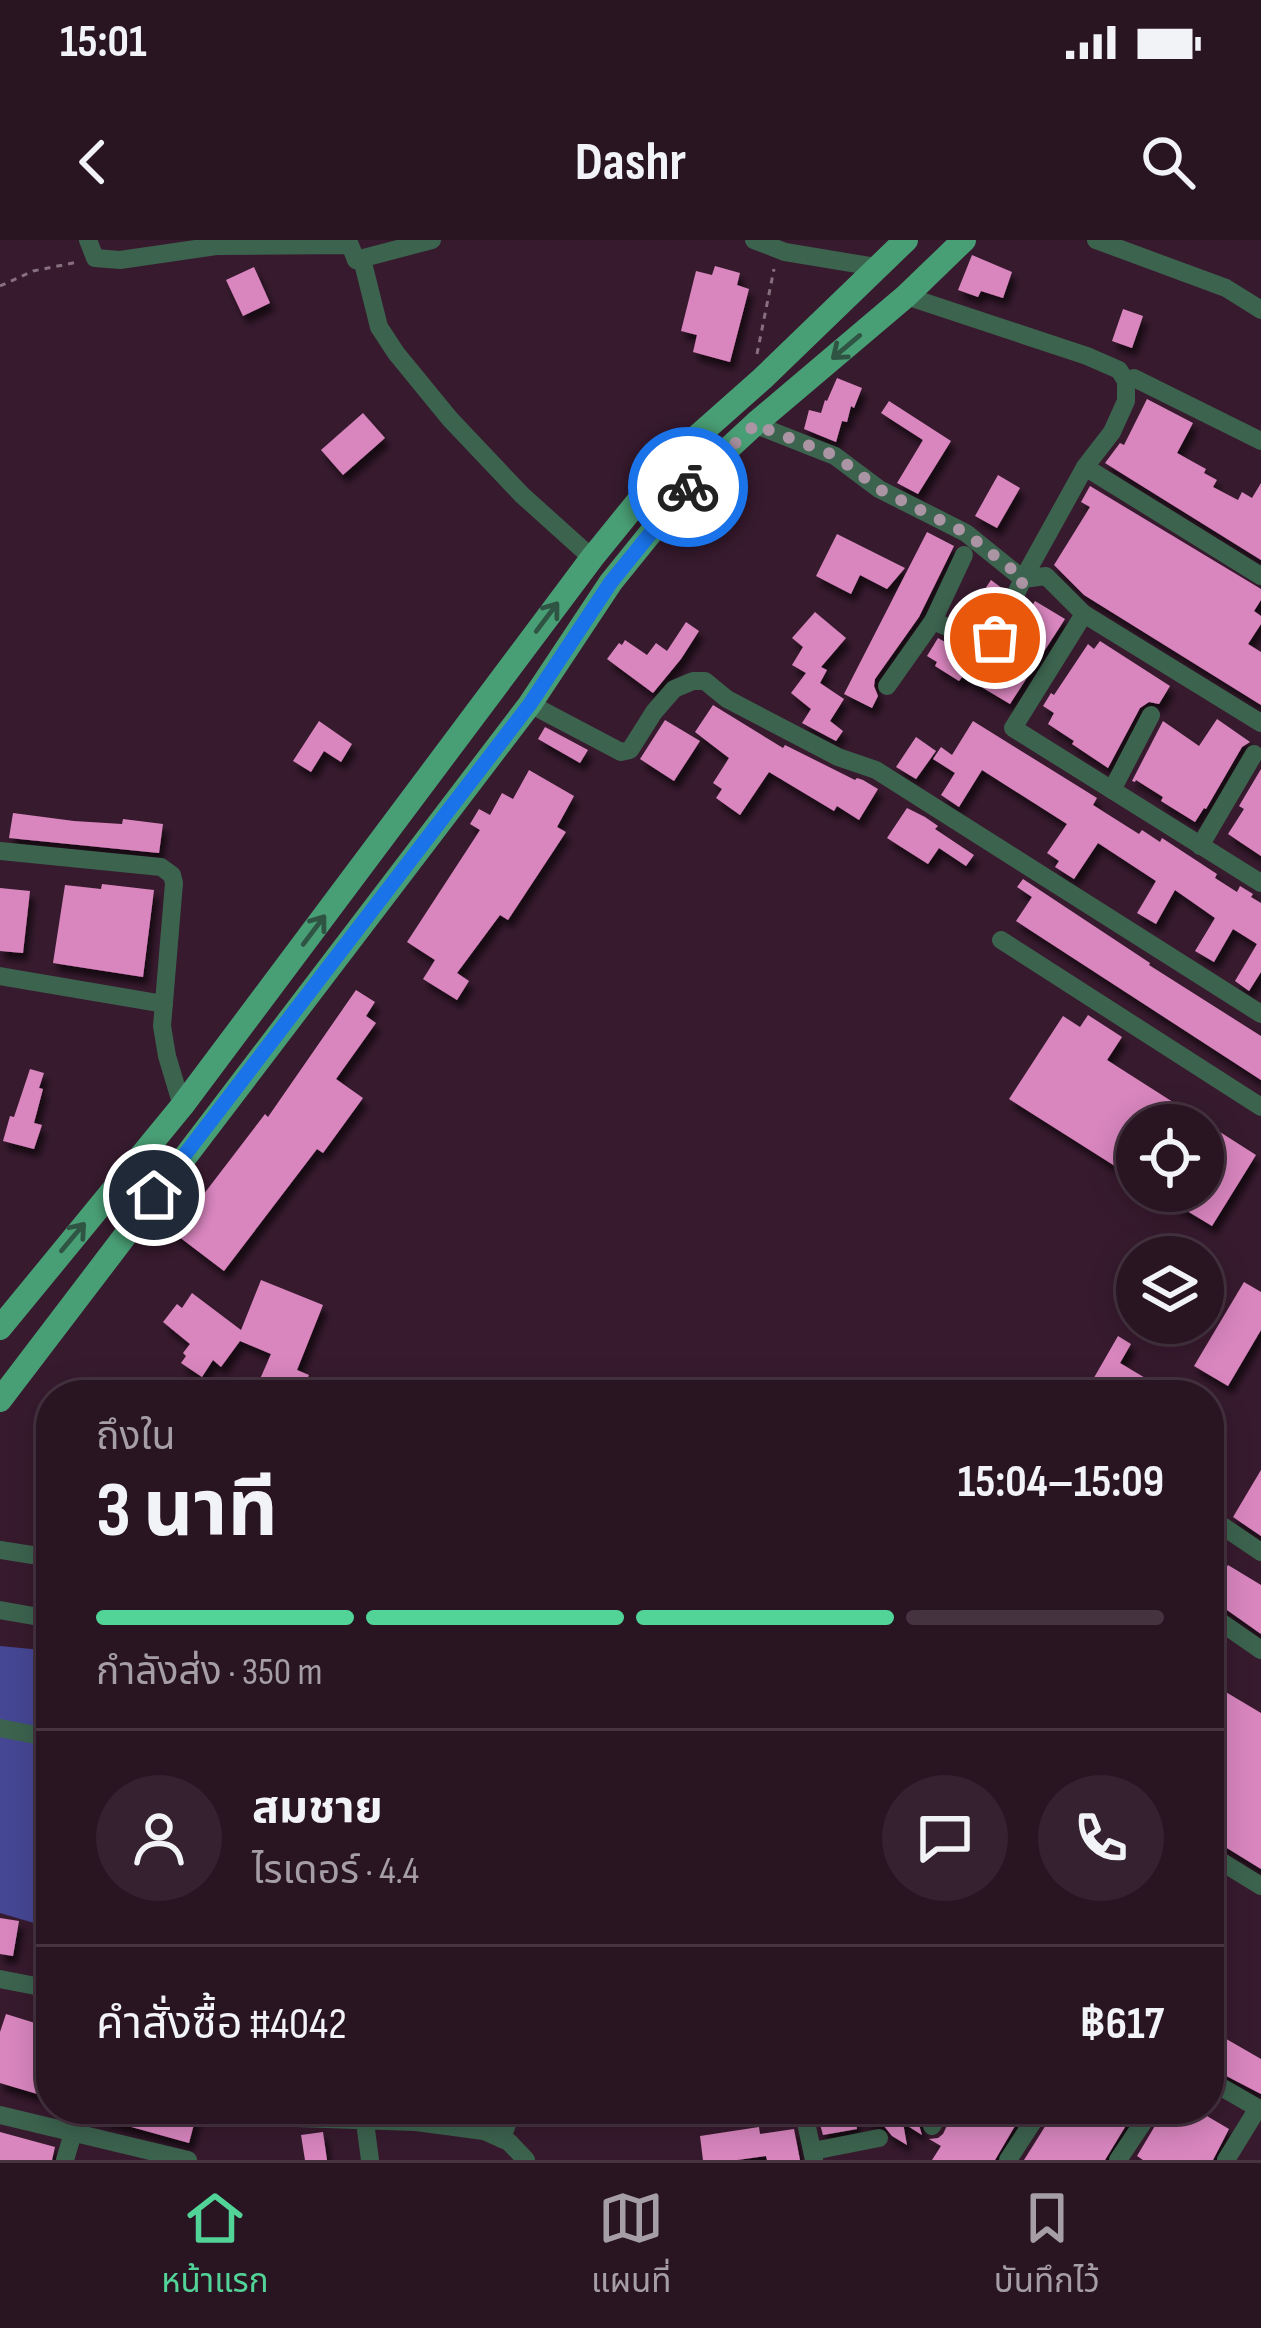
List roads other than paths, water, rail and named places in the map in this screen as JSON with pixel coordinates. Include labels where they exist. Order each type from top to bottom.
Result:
[{"type":"main road","points":[[0,1328],[182,1106],[592,557],[674,458],[906,240]]},
{"type":"main road","points":[[0,1400],[530,704],[611,582],[691,483],[964,240]]},
{"type":"main road","points":[[34,1283],[68,1308]]},
{"type":"street","points":[[356,260],[432,240]]},
{"type":"street","points":[[754,240],[785,251],[876,267]]},
{"type":"street","points":[[1096,240],[1226,288],[1261,310]]},
{"type":"street","points":[[92,249],[120,260],[216,246],[350,245],[356,260],[363,263],[379,327],[396,353],[522,495],[592,557]]},
{"type":"street","points":[[906,296],[1087,356],[1119,370],[1126,381],[1126,400],[1112,432],[1085,466],[995,638],[986,643],[933,621]]},
{"type":"street","points":[[1126,381],[1134,378],[1261,441]]},
{"type":"street","points":[[757,423],[836,456],[879,489],[966,533],[1024,579],[1046,576],[1084,614],[1261,723]]},
{"type":"street","points":[[1085,466],[1261,576]]},
{"type":"street","points":[[887,686],[933,621],[964,555]]},
{"type":"street","points":[[1084,614],[1012,728],[1261,884]]},
{"type":"street","points":[[530,704],[621,752],[630,751],[674,688],[705,681],[727,699],[838,757],[876,770],[1261,1014]]},
{"type":"street","points":[[1112,790],[1151,716]]},
{"type":"street","points":[[1200,846],[1254,754]]},
{"type":"street","points":[[0,851],[161,867],[172,875],[162,1026],[182,1106]]},
{"type":"street","points":[[1001,940],[1261,1108]]},
{"type":"street","points":[[0,976],[164,1004]]},
{"type":"street","points":[[1224,1528],[1261,1552]]},
{"type":"street","points":[[0,1550],[36,1556]]},
{"type":"street","points":[[0,1610],[36,1616]]},
{"type":"street","points":[[1224,1625],[1261,1651]]},
{"type":"street","points":[[0,1728],[36,1735]]},
{"type":"street","points":[[1224,1863],[1261,1886]]},
{"type":"street","points":[[0,1979],[36,1986]]},
{"type":"street","points":[[1224,2089],[1259,2109],[1226,2160]]},
{"type":"street","points":[[0,2115],[36,2123]]},
{"type":"street","points":[[39,2124],[188,2160]]},
{"type":"street","points":[[65,2160],[75,2124]]},
{"type":"street","points":[[369,2124],[370,2160]]},
{"type":"street","points":[[431,2124],[484,2131],[509,2142],[526,2160]]},
{"type":"street","points":[[502,2139],[507,2124]]},
{"type":"street","points":[[806,2124],[814,2156],[878,2138]]},
{"type":"street","points":[[1008,2160],[1031,2124]]},
{"type":"street","points":[[1118,2160],[1142,2124]]}]
